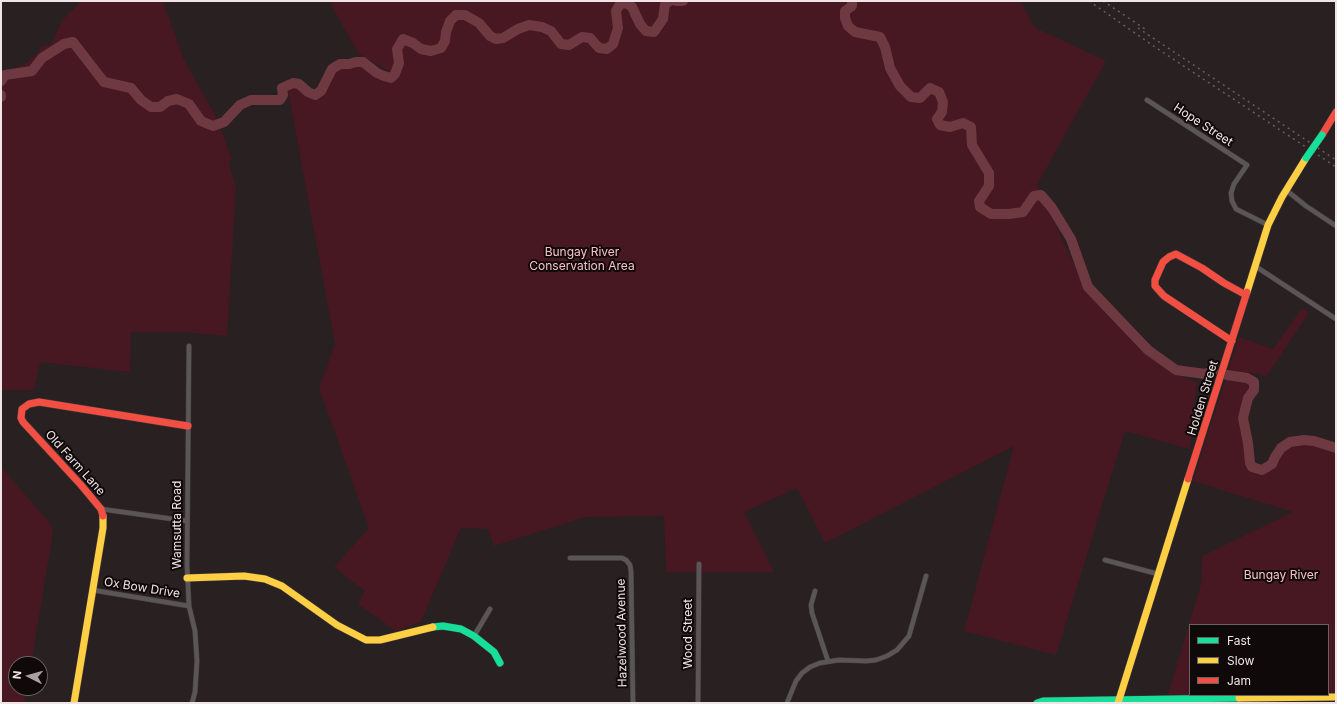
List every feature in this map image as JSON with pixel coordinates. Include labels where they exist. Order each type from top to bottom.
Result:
[{"type":"street","name":"Hope Street","points":[[1147,100],[1247,166],[1234,184],[1231,194],[1232,201],[1236,209],[1268,225]]},
{"type":"street","name":"Holden Street","points":[[1119,702],[1268,225],[1286,190],[1336,112]]},
{"type":"street","points":[[1286,190],[1306,206],[1336,226]]},
{"type":"street","points":[[1232,342],[1164,296],[1154,286],[1155,280],[1164,262],[1169,257],[1176,254],[1246,295]]},
{"type":"street","points":[[1256,266],[1336,319]]},
{"type":"street","name":"Wamsutta Road","points":[[189,346],[187,578],[189,606],[197,643],[196,675],[192,703]]},
{"type":"street","name":"Old Farm Lane","points":[[74,703],[103,528],[103,514],[101,509],[39,438],[23,422],[21,413],[25,406],[39,402],[188,426]]},
{"type":"street","points":[[101,509],[187,521]]},
{"type":"street","name":"Hazelwood Avenue","points":[[570,558],[618,557],[629,562],[632,571],[633,703]]},
{"type":"street","points":[[1105,560],[1158,574]]},
{"type":"street","name":"Wood Street","points":[[698,703],[699,564]]},
{"type":"street","points":[[187,578],[244,576],[265,579],[282,586],[337,625],[366,640],[380,640],[426,628],[443,626],[461,629],[474,636],[494,652],[500,663]]},
{"type":"street","points":[[787,703],[796,681],[802,673],[810,667],[828,661],[876,660],[897,650],[909,636],[926,576]]},
{"type":"street","name":"Ox Bow Drive","points":[[92,590],[189,606]]},
{"type":"street","points":[[815,591],[811,605],[812,613],[828,661]]},
{"type":"street","points":[[474,636],[490,609]]},
{"type":"street","points":[[1037,703],[1043,701],[1119,702],[1333,699]]},
{"type":"green space","points":[[80,1],[163,1],[184,60],[218,120],[231,158],[229,164],[236,188],[227,336],[181,332],[131,332],[130,372],[40,362],[34,390],[1,390],[1,81],[11,69],[24,65],[39,52],[41,46],[50,45],[61,22],[78,5]]},
{"type":"green space","name":"Bungay River Conservation Area","points":[[329,1],[1021,1],[1034,27],[1106,61],[1037,185],[1081,280],[1148,350],[1171,371],[1189,380],[1197,381],[1190,449],[1125,431],[1056,655],[964,631],[1014,446],[825,543],[797,488],[744,512],[774,572],[666,572],[664,516],[585,517],[494,546],[488,529],[461,528],[421,622],[396,631],[358,604],[365,591],[334,567],[369,528],[319,388],[335,344],[287,85],[293,83],[299,84],[308,92],[315,95],[321,91],[332,69],[340,64],[356,62],[363,62],[377,73],[384,76],[391,77],[395,75],[358,53]]},
{"type":"green space","points":[[1302,308],[1309,313],[1266,377],[1261,374],[1228,371],[1239,337],[1273,349]]},
{"type":"green space","points":[[1227,375],[1247,378],[1254,382],[1254,390],[1248,398],[1243,418],[1250,463],[1252,467],[1262,470],[1272,465],[1281,448],[1290,442],[1304,440],[1314,441],[1325,451],[1336,453],[1336,693],[1329,693],[1329,624],[1189,624],[1201,584],[1202,556],[1293,512],[1193,481]]},
{"type":"green space","points":[[2,468],[50,523],[53,532],[32,656],[8,656],[8,696],[25,696],[24,703],[1,703]]},
{"type":"green space","points":[[1189,624],[1189,695],[1168,695]]},
{"type":"waterway","name":"Bungay River","points":[[1,81],[5,75],[32,71],[42,58],[64,44],[73,42],[104,82],[131,88],[141,100],[151,107],[160,107],[168,101],[177,99],[189,104],[201,121],[213,126],[224,122],[240,105],[251,100],[280,100],[283,95],[282,88],[293,83],[299,84],[308,92],[315,95],[321,91],[332,69],[340,64],[363,62],[377,73],[391,78],[395,74],[399,63],[397,49],[403,39],[413,43],[421,49],[431,51],[441,48],[445,41],[446,32],[450,21],[456,15],[465,15],[479,23],[490,36],[496,39],[503,38],[518,29],[529,25],[542,27],[551,31],[561,44],[569,45],[582,37],[590,38],[599,48],[607,49],[613,44],[618,28],[616,11],[620,4],[627,3],[632,7],[640,24],[646,31],[654,32],[663,19],[665,4],[670,1]]},
{"type":"waterway","name":"Bungay River","points":[[676,1],[683,1]]},
{"type":"waterway","name":"Bungay River","points":[[852,1],[852,6],[845,11],[845,18],[848,26],[855,32],[880,37],[885,47],[890,68],[900,86],[911,97],[920,98],[930,88],[939,92],[943,102],[942,112],[937,119],[940,125],[950,127],[963,123],[971,127],[972,145],[989,173],[989,186],[979,201],[980,207],[991,214],[1023,212],[1034,196],[1041,195],[1052,208],[1071,239],[1088,287],[1148,350],[1176,370],[1205,374],[1213,371]]},
{"type":"waterway","name":"Bungay River","points":[[1227,375],[1247,378],[1254,382],[1254,390],[1248,398],[1243,418],[1250,463],[1252,467],[1262,470],[1272,464],[1281,448],[1290,442],[1304,440],[1314,441],[1336,448]]},
{"type":"railway","points":[[1089,1],[1155,47],[1336,167]]},
{"type":"railway","points":[[1103,1],[1145,29]]},
{"type":"railway","points":[[1138,28],[1336,160]]},
{"type":"traffic: fast","points":[[1306,158],[1322,135]]},
{"type":"traffic: fast","points":[[433,627],[443,626],[461,629],[474,636],[494,652],[500,663]]},
{"type":"traffic: fast","points":[[1037,703],[1043,701],[1239,698]]},
{"type":"traffic: slow","points":[[1247,292],[1268,225],[1282,197],[1306,158]]},
{"type":"traffic: slow","points":[[1118,703],[1188,479]]},
{"type":"traffic: slow","points":[[74,703],[103,528],[103,516]]},
{"type":"traffic: slow","points":[[187,578],[244,576],[265,579],[282,586],[337,625],[366,640],[380,640],[433,627]]},
{"type":"traffic: slow","points":[[1239,698],[1336,697]]},
{"type":"traffic: jam","points":[[1322,135],[1336,112]]},
{"type":"traffic: jam","points":[[1232,341],[1164,296],[1155,286],[1155,280],[1163,262],[1176,254],[1246,295]]},
{"type":"traffic: jam","points":[[1188,479],[1247,292]]},
{"type":"traffic: jam","points":[[103,516],[101,509],[81,485],[23,422],[21,418],[22,409],[29,404],[39,402],[188,426]]}]
